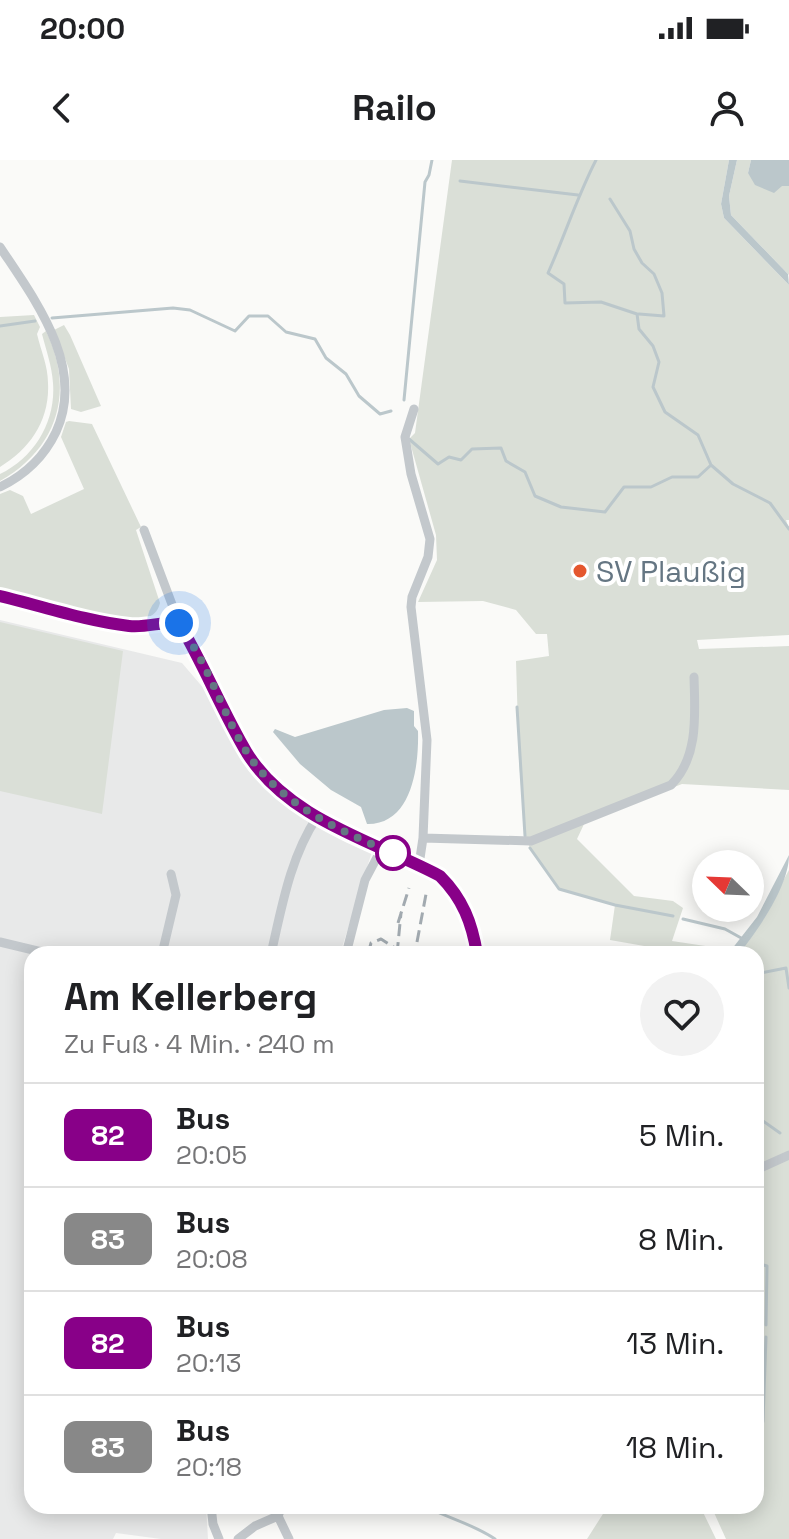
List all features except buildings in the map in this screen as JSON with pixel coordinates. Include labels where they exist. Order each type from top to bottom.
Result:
[{"type":"street","points":[[0,247],[54,339],[64,371],[66,390],[52,440],[38,460],[0,487]]},
{"type":"street","points":[[414,409],[405,437],[411,474],[430,539],[428,557],[411,607],[427,740],[419,865]]},
{"type":"street","points":[[144,530],[179,623],[203,662],[248,754],[278,787],[317,817],[440,876],[461,902],[473,927],[476,946]]},
{"type":"street","points":[[0,596],[125,625],[148,627],[179,623]]},
{"type":"street","points":[[423,838],[531,841],[671,785],[681,775],[692,744],[694,677]]},
{"type":"street","points":[[273,946],[291,871],[306,834],[317,817]]},
{"type":"street","points":[[348,946],[365,880],[382,848]]},
{"type":"street","points":[[164,946],[176,895],[171,874]]},
{"type":"street","points":[[0,942],[24,948]]},
{"type":"street","points":[[764,1166],[789,1155]]},
{"type":"street","points":[[212,1514],[219,1539]]},
{"type":"street","points":[[238,1539],[275,1514]]},
{"type":"street","points":[[281,1514],[289,1539]]},
{"type":"shaded area","points":[[452,160],[729,160],[721,204],[724,218],[789,285],[789,520],[786,520],[789,529],[789,635],[697,640],[699,649],[789,646],[789,790],[682,784],[585,822],[577,839],[634,896],[673,901],[683,908],[672,941],[705,946],[644,946],[610,940],[615,905],[559,889],[530,848],[525,836],[519,761],[516,661],[549,656],[547,634],[536,634],[516,610],[483,601],[418,602],[437,560],[436,535],[409,439],[415,433]]},
{"type":"shaded area","points":[[729,160],[737,160],[729,196],[731,215],[788,274],[789,285],[724,218],[721,204]]},
{"type":"shaded area","points":[[737,160],[751,160],[748,173],[789,186],[789,275],[731,215],[729,196]]},
{"type":"shaded area","points":[[751,160],[789,160],[789,186],[782,186],[774,193],[755,185],[748,173]]},
{"type":"shaded area","points":[[34,315],[40,327],[37,334],[48,377],[46,409],[29,442],[0,467],[0,317]]},
{"type":"shaded area","points":[[64,325],[101,406],[81,412],[71,409],[69,369],[54,330]]},
{"type":"shaded area","points":[[46,331],[59,375],[56,416],[36,452],[20,468],[0,481],[0,474],[33,448],[51,411],[52,377],[42,334]]},
{"type":"shaded area","points":[[69,421],[92,424],[141,527],[136,530],[160,603],[151,616],[125,619],[0,590],[0,494],[10,490],[23,496],[31,514],[84,489],[61,437]]},
{"type":"shaded area","points":[[0,620],[182,663],[229,718],[248,754],[293,801],[374,845],[342,946],[24,946],[24,1514],[206,1514],[208,1539],[161,1539],[116,1533],[113,1539],[0,1539]]},
{"type":"shaded area","points":[[0,622],[123,651],[102,814],[0,791]]},
{"type":"shaded area","points":[[407,708],[414,711],[414,726],[418,731],[414,776],[403,804],[394,815],[382,822],[367,824],[361,807],[331,790],[300,764],[273,732],[275,729],[295,737],[384,710]]},
{"type":"shaded area","points":[[789,855],[788,867],[764,918],[764,903]]},
{"type":"shaded area","points":[[789,870],[789,1539],[726,1539],[715,1514],[764,1514],[764,946],[744,946],[760,922],[764,922],[764,915]]},
{"type":"shaded area","points":[[753,922],[762,922],[745,946],[734,946]]},
{"type":"shaded area","points":[[603,1514],[704,1514],[716,1539],[587,1539]]},
{"type":"waterway","points":[[404,400],[425,182],[432,160]]},
{"type":"waterway","points":[[596,160],[548,273],[564,284],[565,303],[601,302],[637,314],[639,329],[653,346],[659,362],[653,387],[665,412],[698,435],[711,465]]},
{"type":"waterway","points":[[460,181],[578,195]]},
{"type":"waterway","points":[[610,199],[630,231],[634,249],[642,263],[654,274],[662,293],[664,316],[639,314]]},
{"type":"waterway","points":[[52,318],[173,308],[190,310],[235,331],[249,316],[268,316],[286,332],[315,339],[326,358],[346,374],[359,396],[380,414],[391,411]]},
{"type":"waterway","points":[[0,326],[35,321]]},
{"type":"waterway","points":[[409,439],[438,464],[449,457],[461,460],[472,449],[501,448],[506,461],[525,472],[535,496],[561,507],[605,512],[624,487],[651,487],[672,477],[698,477],[711,465],[733,484],[770,503],[789,529]]},
{"type":"waterway","points":[[517,707],[525,836]]},
{"type":"waterway","points":[[530,848],[559,889],[615,905],[673,916]]},
{"type":"waterway","points":[[683,919],[725,929],[743,939]]},
{"type":"waterway","points":[[764,972],[786,968],[789,988]]},
{"type":"waterway","points":[[764,1122],[780,1133]]},
{"type":"waterway","points":[[764,1265],[767,1266],[766,1325]]},
{"type":"waterway","points":[[764,1393],[766,1337]]},
{"type":"waterway","points":[[443,1514],[495,1539]]},
{"type":"railway","points":[[398,923],[409,888]]},
{"type":"railway","points":[[417,942],[427,889]]},
{"type":"railway","points":[[398,946],[401,913]]},
{"type":"railway","points":[[370,946],[381,939],[392,946]]},
{"type":"bus line","name":"82","points":[[0,596],[125,625],[148,627],[179,623],[203,662],[248,754],[262,772],[293,801],[339,830],[440,876],[452,888],[469,917],[476,946]]},
{"type":"place","name":"SV Plaußig","points":[[580,571]]},
{"type":"route","points":[[179,623],[203,662],[248,754],[262,772],[306,810],[339,830],[393,853]]}]
